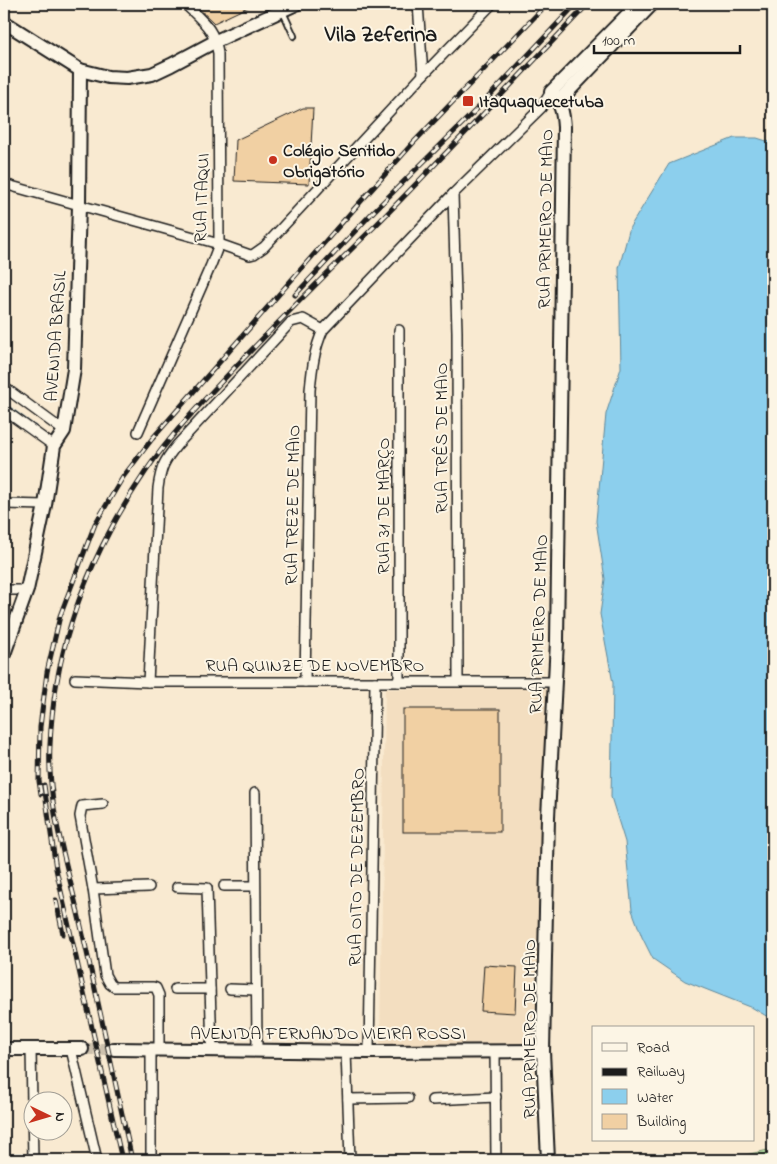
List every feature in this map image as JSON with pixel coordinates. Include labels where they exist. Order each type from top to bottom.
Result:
[{"type":"main road","points":[[4,22],[80,70],[108,77],[140,77],[152,74],[216,41],[296,4]]},
{"type":"main road","points":[[555,97],[638,4]]},
{"type":"main road","points":[[555,97],[652,4]]},
{"type":"main road","name":"AVENIDA BRASIL","points":[[4,654],[27,590],[45,505],[54,446],[64,431],[74,369],[79,206],[80,70]]},
{"type":"main road","name":"RUA PRIMEIRO DE MAIO","points":[[548,1160],[543,1051],[548,817],[555,682],[564,127],[564,114],[555,97]]},
{"type":"main road","points":[[4,1049],[76,1049]]},
{"type":"main road","name":"AVENIDA FERNANDO VIEIRA ROSSI","points":[[114,1049],[346,1052],[543,1051]]},
{"type":"street","points":[[185,4],[212,31],[216,41]]},
{"type":"street","points":[[418,4],[423,75]]},
{"type":"street","points":[[4,184],[219,244],[247,254],[254,254],[264,247],[423,75],[492,4]]},
{"type":"street","name":"RUA ITAQUI","points":[[138,432],[219,244],[219,67],[216,41]]},
{"type":"street","points":[[148,682],[158,488],[160,472],[165,460],[291,322],[303,319],[323,330],[452,194],[540,108],[555,97]]},
{"type":"street","name":"RUA TRÊS DE MAIO","points":[[452,194],[457,342],[458,681]]},
{"type":"street","name":"RUA TREZE DE MAIO","points":[[305,682],[310,390],[316,344],[323,330]]},
{"type":"street","name":"RUA 31 DE MARÇO","points":[[399,330],[399,682]]},
{"type":"street","points":[[4,387],[64,431]]},
{"type":"street","points":[[4,410],[54,446]]},
{"type":"street","points":[[4,504],[45,505]]},
{"type":"street","points":[[4,590],[27,590]]},
{"type":"street","name":"RUA QUINZE DE NOVEMBRO","points":[[75,679],[148,682],[555,682]]},
{"type":"street","name":"RUA OITO DE DEZEMBRO","points":[[369,1052],[375,682]]},
{"type":"street","points":[[255,793],[257,1051]]},
{"type":"street","points":[[103,804],[86,805],[80,810],[107,980],[114,987],[154,987],[159,995],[151,1160]]},
{"type":"street","points":[[224,886],[255,886]]},
{"type":"street","points":[[93,889],[149,887]]},
{"type":"street","points":[[177,887],[207,888],[212,1051]]},
{"type":"street","points":[[175,989],[210,989]]},
{"type":"street","points":[[230,989],[256,990]]},
{"type":"street","points":[[31,1049],[33,1160]]},
{"type":"street","points":[[76,1049],[97,1160]]},
{"type":"street","points":[[495,1051],[496,1160]]},
{"type":"street","points":[[346,1052],[350,1160]]},
{"type":"street","points":[[432,1100],[496,1097]]},
{"type":"street","points":[[348,1099],[408,1098]]},
{"type":"lane","points":[[282,10],[294,36]]},
{"type":"shaded area","points":[[550,687],[537,1044],[380,1044],[385,689]]},
{"type":"green space","points":[[773,1149],[773,1160],[722,1160]]},
{"type":"water","points":[[734,138],[757,138],[773,143],[773,1020],[753,1008],[685,981],[653,959],[642,937],[632,910],[625,842],[611,797],[613,683],[600,614],[605,579],[596,521],[606,414],[621,368],[619,268],[630,227],[669,164]]},
{"type":"building","points":[[194,4],[254,4],[214,23]]},
{"type":"building","name":"Colégio Sentido Obrigatório","points":[[303,108],[313,108],[309,184],[234,181],[236,140]]},
{"type":"building","points":[[403,709],[500,709],[500,832],[403,832]]},
{"type":"building","points":[[484,965],[517,967],[515,1013],[481,1011]]},
{"type":"waterway","points":[[4,404],[38,429]]},
{"type":"tunnel","points":[[82,1049],[114,1049]]},
{"type":"railway","points":[[41,794],[39,781],[40,727],[47,672],[60,616],[95,524],[123,477],[152,439],[413,143],[547,4]]},
{"type":"railway","points":[[295,295],[374,211],[481,105],[576,4]]},
{"type":"railway","points":[[132,1160],[58,830],[51,788],[50,745],[53,708],[59,671],[79,601],[108,534],[126,502],[156,456],[179,428],[257,345],[402,199],[588,4]]},
{"type":"railway","points":[[44,785],[56,869],[122,1160]]},
{"type":"railway","points":[[56,900],[63,934]]},
{"type":"place","name":"Itaquaquecetuba","points":[[468,101]]},
{"type":"place","name":"Colégio Sentido Obrigatório","points":[[273,160]]},
{"type":"district","name":"Vila Zeferina","points":[[381,33]]}]
